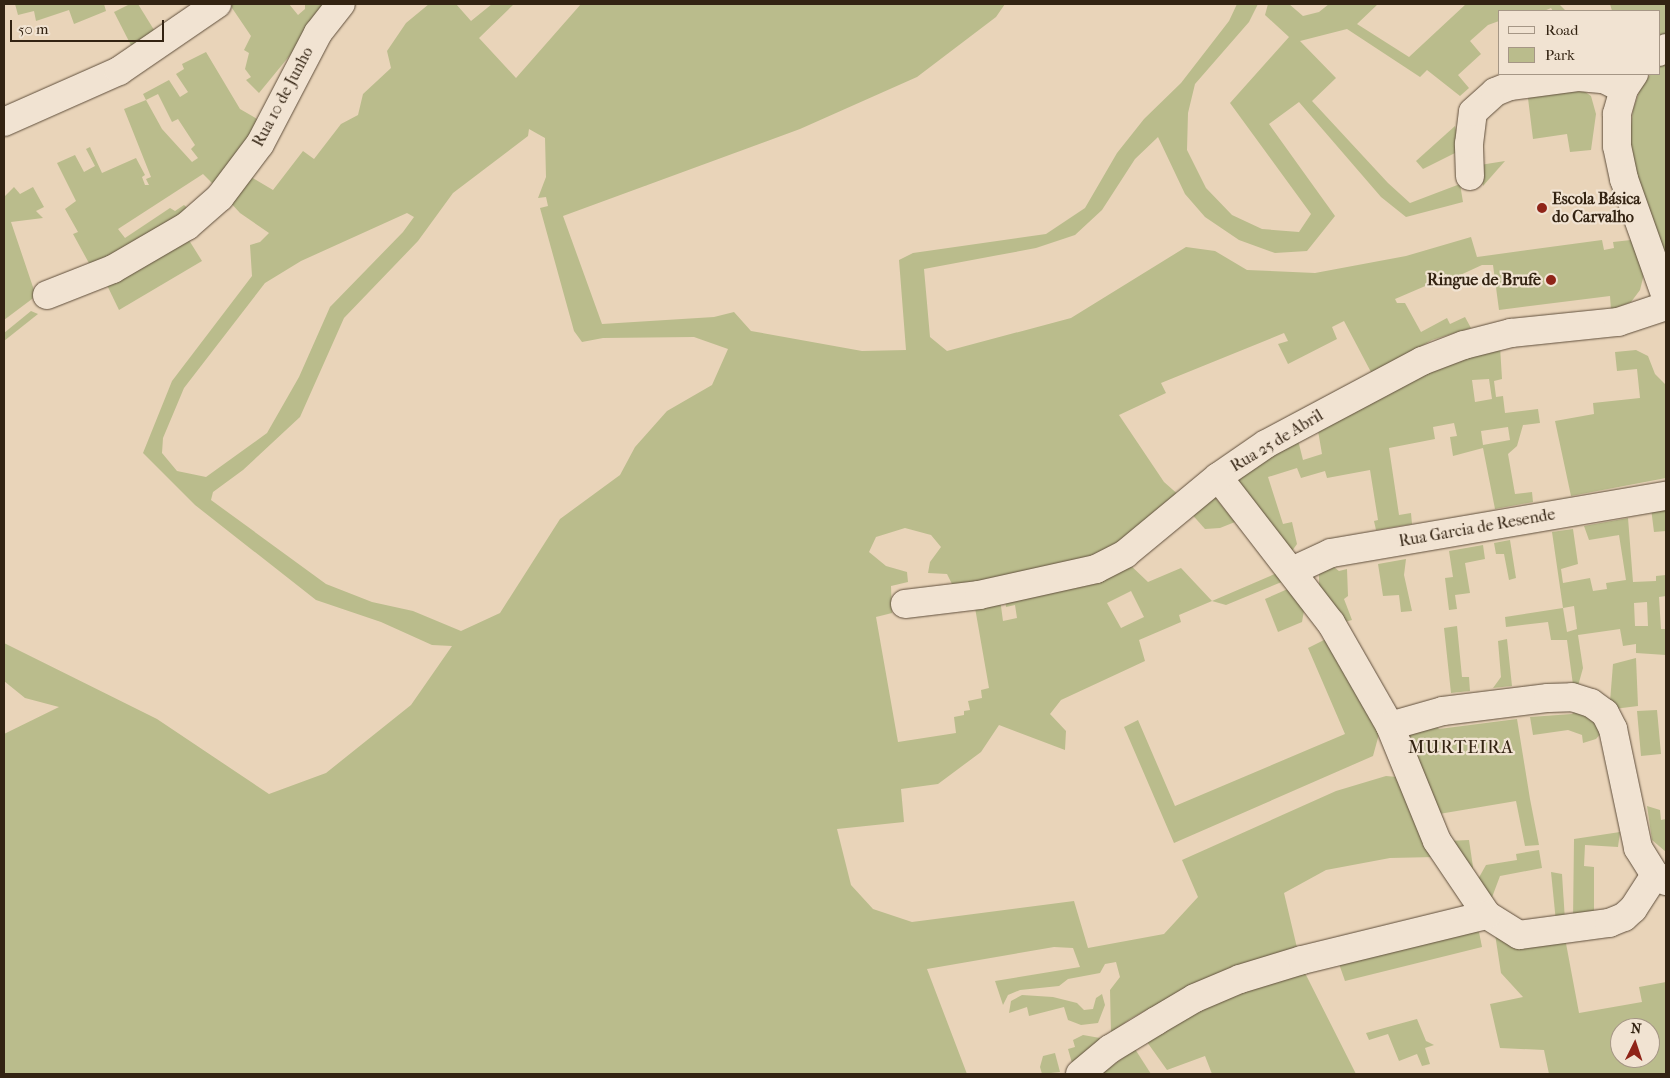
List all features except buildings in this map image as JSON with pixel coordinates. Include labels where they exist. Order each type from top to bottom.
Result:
[{"type":"street","points":[[4,122],[119,71],[217,4]]},
{"type":"street","name":"Rua 10 de Junho","points":[[47,295],[113,269],[187,226],[220,197],[260,144],[318,33],[341,4]]},
{"type":"street","points":[[1470,176],[1468,144],[1473,112],[1495,92],[1529,83],[1579,77],[1629,82],[1617,114],[1617,146],[1624,179],[1666,297]]},
{"type":"street","name":"Rua 25 de Abril","points":[[905,604],[979,594],[1096,569],[1125,554],[1218,477],[1266,444],[1422,361],[1464,345],[1511,333],[1618,322],[1666,306]]},
{"type":"street","points":[[1218,477],[1268,544],[1292,571],[1331,622],[1390,726],[1437,841],[1487,915],[1519,935],[1609,923],[1624,917],[1660,878],[1638,848],[1613,729],[1605,713],[1592,703],[1572,697],[1471,707],[1412,718],[1390,726]]},
{"type":"street","name":"Rua Garcia de Resende","points":[[1292,571],[1331,553],[1666,496]]},
{"type":"street","points":[[1080,1074],[1110,1049],[1156,1021],[1195,998],[1240,979],[1302,960],[1487,915]]},
{"type":"green space","points":[[15,4],[104,4],[106,11],[74,24],[69,10],[36,21],[34,11],[18,15]]},
{"type":"green space","points":[[130,4],[138,4],[159,38],[136,55],[114,12]]},
{"type":"green space","points":[[289,4],[298,15],[305,9],[305,4],[332,4],[259,93],[246,80],[251,77],[245,69],[249,53],[244,50],[251,36],[230,5]]},
{"type":"green space","points":[[429,4],[456,4],[471,21],[492,4],[514,4],[479,38],[516,78],[581,4],[1005,4],[996,17],[917,77],[800,129],[563,216],[602,324],[714,317],[734,312],[751,331],[862,351],[906,350],[899,260],[913,253],[1046,234],[1085,208],[1117,153],[1144,119],[1181,83],[1229,21],[1237,4],[1258,4],[1249,22],[1195,84],[1188,113],[1187,150],[1206,188],[1232,215],[1262,229],[1299,232],[1311,214],[1230,103],[1289,37],[1265,15],[1268,4],[1289,4],[1303,16],[1319,12],[1329,4],[1378,4],[1357,24],[1409,57],[1466,4],[1559,4],[1565,10],[1552,10],[1551,8],[1546,10],[1498,10],[1498,21],[1488,25],[1470,41],[1481,54],[1458,75],[1469,88],[1460,96],[1427,70],[1420,77],[1347,29],[1300,41],[1336,78],[1312,101],[1388,183],[1410,203],[1460,184],[1463,202],[1406,217],[1381,197],[1299,102],[1269,124],[1335,216],[1307,251],[1275,253],[1239,240],[1205,217],[1185,194],[1158,137],[1135,159],[1102,210],[1075,235],[1036,248],[924,269],[930,337],[947,351],[1071,318],[1186,247],[1215,251],[1247,270],[1315,273],[1406,256],[1471,237],[1477,257],[1602,240],[1604,250],[1614,248],[1613,242],[1631,240],[1644,274],[1640,290],[1631,302],[1611,310],[1610,296],[1499,310],[1493,265],[1482,265],[1432,288],[1430,284],[1395,299],[1397,303],[1405,303],[1421,332],[1447,318],[1450,324],[1465,317],[1471,328],[1432,340],[1372,374],[1344,321],[1332,327],[1337,339],[1288,364],[1278,344],[1288,341],[1284,333],[1161,383],[1166,393],[1119,415],[1164,482],[1181,497],[1130,543],[1083,567],[953,586],[947,574],[928,573],[930,562],[941,547],[931,535],[905,528],[876,537],[869,552],[886,566],[907,572],[908,582],[891,586],[892,613],[876,617],[898,742],[956,733],[954,717],[964,715],[964,711],[970,710],[968,701],[982,698],[981,690],[989,688],[974,602],[1000,599],[1003,621],[1017,618],[1015,605],[1006,607],[1005,598],[1126,561],[1148,582],[1181,568],[1212,601],[1179,615],[1181,622],[1139,640],[1145,661],[1061,700],[1050,714],[1066,731],[1065,750],[999,725],[981,752],[938,784],[901,789],[904,822],[837,829],[851,885],[873,909],[912,922],[1074,901],[1088,948],[1164,934],[1198,897],[1182,860],[1336,791],[1386,776],[1397,777],[1435,857],[1390,858],[1326,870],[1284,893],[1298,952],[1196,983],[1130,1019],[1111,1033],[1110,990],[1120,977],[1116,962],[1105,964],[1100,973],[1068,979],[1059,986],[1020,990],[1008,995],[1003,1005],[995,981],[1080,967],[1073,948],[1054,947],[927,969],[967,1074],[4,1074],[4,734],[59,707],[25,698],[4,681],[4,643],[157,719],[269,794],[326,773],[411,705],[452,646],[432,645],[381,622],[316,600],[195,505],[143,453],[172,381],[252,276],[250,245],[260,242],[269,233],[240,213],[229,201],[246,174],[273,190],[303,151],[314,159],[341,124],[358,115],[363,94],[391,68],[387,51],[406,23]],"holes":[[[529,129],[545,138],[546,177],[538,198],[546,197],[548,206],[540,208],[574,331],[582,342],[603,338],[694,337],[728,349],[712,385],[667,411],[635,447],[620,475],[560,519],[500,613],[461,631],[413,611],[372,602],[326,584],[211,500],[213,492],[243,470],[300,417],[344,318],[418,241],[453,193],[528,136]],[[407,213],[414,217],[403,232],[330,307],[299,377],[267,433],[206,477],[177,471],[162,453],[163,438],[184,388],[265,283],[301,261]],[[1131,591],[1144,617],[1121,628],[1107,603]]]},
{"type":"green space","points":[[1610,4],[1666,4],[1666,35],[1660,38],[1660,10],[1612,10]]},
{"type":"green space","points":[[206,52],[240,109],[264,123],[219,190],[203,174],[118,229],[125,238],[170,208],[175,211],[184,205],[193,213],[184,221],[90,265],[73,234],[78,232],[65,209],[76,201],[57,163],[75,155],[84,172],[95,166],[86,149],[90,147],[102,173],[136,158],[145,175],[142,177],[145,185],[149,185],[146,179],[151,177],[124,109],[146,100],[143,94],[169,80],[180,97],[188,92],[176,74],[184,69],[182,64]],"holes":[[[158,94],[172,122],[178,119],[195,145],[191,149],[198,158],[192,162],[162,129],[146,100]]]},
{"type":"green space","points":[[1666,60],[1666,265],[1628,150],[1633,110],[1642,83],[1650,75],[1660,75],[1660,65]]},
{"type":"green space","points":[[1578,87],[1591,96],[1596,114],[1591,150],[1570,152],[1567,134],[1533,139],[1527,90]]},
{"type":"green space","points":[[1455,126],[1461,150],[1423,169],[1416,161]]},
{"type":"green space","points":[[1505,161],[1483,186],[1480,165]]},
{"type":"green space","points":[[14,187],[20,194],[33,187],[44,207],[36,211],[43,218],[11,222],[36,296],[4,320],[4,197]]},
{"type":"green space","points":[[187,237],[202,261],[119,310],[105,281]]},
{"type":"green space","points":[[31,311],[38,314],[4,341],[4,333]]},
{"type":"green space","points":[[1500,346],[1502,379],[1494,381],[1496,397],[1503,396],[1505,413],[1538,409],[1540,423],[1523,425],[1517,446],[1508,454],[1515,494],[1532,492],[1533,502],[1495,509],[1483,448],[1453,456],[1450,437],[1457,436],[1454,423],[1433,427],[1435,439],[1389,448],[1399,515],[1411,513],[1412,524],[1376,530],[1374,521],[1378,520],[1370,470],[1327,478],[1325,471],[1301,478],[1297,468],[1268,477],[1283,524],[1292,522],[1297,544],[1292,551],[1234,481],[1297,436],[1303,460],[1322,454],[1317,425],[1448,362]],"holes":[[[1489,379],[1492,399],[1475,402],[1472,380]],[[1508,427],[1510,440],[1483,445],[1481,431]]]},
{"type":"green space","points":[[1636,350],[1648,356],[1655,374],[1666,385],[1666,478],[1571,496],[1555,421],[1594,414],[1593,403],[1640,398],[1637,369],[1617,371],[1615,352]]},
{"type":"green space","points":[[1214,496],[1235,522],[1220,528],[1205,529],[1189,511]]},
{"type":"green space","points":[[1666,506],[1666,531],[1654,532],[1651,508]]},
{"type":"green space","points":[[1628,518],[1633,582],[1656,581],[1656,576],[1666,575],[1666,596],[1659,597],[1661,629],[1666,629],[1666,655],[1636,653],[1636,644],[1623,646],[1620,629],[1578,635],[1583,668],[1578,686],[1573,685],[1567,640],[1551,640],[1548,622],[1506,627],[1505,617],[1563,608],[1552,532],[1573,529],[1578,564],[1561,569],[1563,583],[1590,578],[1593,591],[1607,589],[1606,583],[1626,580],[1619,535],[1589,540],[1584,526]],"holes":[[[1647,602],[1648,626],[1635,626],[1634,603]],[[1574,606],[1577,629],[1567,632],[1563,608]]]},
{"type":"green space","points":[[1510,540],[1516,578],[1509,580],[1504,554],[1496,554],[1494,543]]},
{"type":"green space","points":[[1483,545],[1485,559],[1465,563],[1470,593],[1455,595],[1457,609],[1449,610],[1445,578],[1453,577],[1449,551]]},
{"type":"green space","points":[[1406,559],[1404,575],[1412,611],[1401,612],[1399,595],[1383,596],[1378,564]]},
{"type":"green space","points":[[1330,564],[1339,571],[1347,569],[1348,596],[1344,599],[1352,620],[1341,623],[1319,588],[1319,571]]},
{"type":"green space","points":[[1277,573],[1284,581],[1226,605],[1212,601]]},
{"type":"green space","points":[[1290,588],[1305,605],[1302,622],[1278,632],[1265,599]]},
{"type":"green space","points":[[1457,626],[1462,677],[1469,677],[1470,691],[1451,693],[1444,628]]},
{"type":"green space","points":[[1330,637],[1375,714],[1379,734],[1373,756],[1174,843],[1124,727],[1138,720],[1175,806],[1345,734],[1308,648]]},
{"type":"green space","points":[[1507,639],[1512,686],[1493,688],[1501,677],[1498,641]]},
{"type":"green space","points":[[1636,658],[1638,706],[1614,709],[1610,702],[1613,664]]},
{"type":"green space","points":[[1578,709],[1592,719],[1602,732],[1596,739],[1583,743],[1582,735],[1568,730],[1533,735],[1530,717],[1572,714]]},
{"type":"green space","points":[[1657,710],[1661,754],[1641,756],[1637,711]]},
{"type":"green space","points":[[1517,719],[1539,845],[1525,846],[1516,801],[1439,814],[1408,746],[1409,735],[1435,724],[1439,729]]},
{"type":"green space","points":[[1647,806],[1660,810],[1661,820],[1666,819],[1666,852],[1652,840]]},
{"type":"green space","points":[[1620,832],[1618,847],[1585,845],[1584,866],[1594,867],[1594,915],[1573,920],[1574,839]]},
{"type":"green space","points":[[1469,840],[1473,867],[1472,874],[1447,841]]},
{"type":"green space","points":[[1539,850],[1542,868],[1500,876],[1491,900],[1477,881],[1486,865],[1517,860],[1516,854]]},
{"type":"green space","points":[[1551,872],[1562,874],[1565,921],[1556,922]]},
{"type":"green space","points":[[1458,928],[1479,932],[1482,947],[1345,981],[1338,961]]},
{"type":"green space","points":[[1495,934],[1565,938],[1579,1013],[1642,1002],[1639,987],[1666,982],[1666,1074],[1549,1074],[1544,1050],[1500,1048],[1490,1004],[1523,997],[1501,973]]},
{"type":"green space","points":[[1304,971],[1356,1074],[1212,1074],[1205,1056],[1167,1070],[1147,1042],[1198,1007]]},
{"type":"green space","points":[[1102,994],[1105,1005],[1098,1023],[1081,1025],[1068,1020],[1064,1007],[1029,1016],[1027,1007],[1009,1013],[1011,1001],[1022,995],[1053,997],[1077,1003],[1084,1010],[1093,1009],[1096,998]]},
{"type":"green space","points":[[1417,1019],[1426,1041],[1434,1045],[1425,1048],[1430,1064],[1422,1066],[1417,1054],[1399,1061],[1388,1034],[1369,1040],[1366,1033]]},
{"type":"green space","points":[[1083,1035],[1100,1038],[1099,1042],[1072,1063],[1068,1049],[1075,1047],[1073,1040]]},
{"type":"green space","points":[[1135,1049],[1151,1074],[1101,1074]]},
{"type":"green space","points":[[1055,1053],[1060,1072],[1042,1074],[1040,1067],[1043,1056]]},
{"type":"place","name":"Escola Básica do Carvalho","points":[[1542,208]]},
{"type":"place","name":"Ringue de Brufe","points":[[1551,280]]},
{"type":"district","name":"MURTEIRA","points":[[1461,748]]}]
